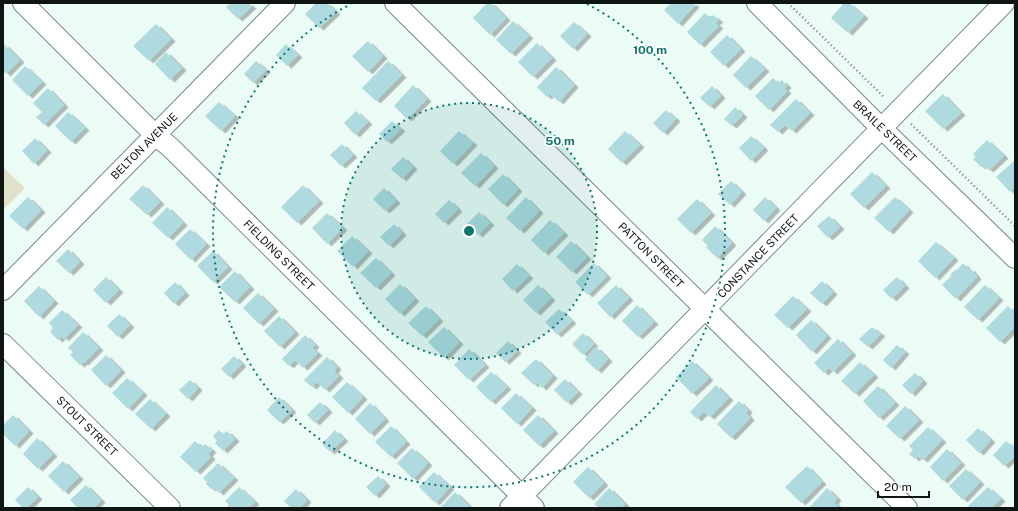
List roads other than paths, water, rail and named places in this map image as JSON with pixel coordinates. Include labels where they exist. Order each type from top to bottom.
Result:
[{"type":"street","name":"FIELDING STREET","points":[[23,3],[155,135],[176,152],[522,504]]},
{"type":"street","name":"BELTON AVENUE","points":[[3,290],[285,3]]},
{"type":"street","name":"PATTON STREET","points":[[395,3],[907,508]]},
{"type":"street","name":"BRAILE STREET","points":[[757,3],[1015,258]]},
{"type":"street","name":"CONSTANCE STREET","points":[[522,504],[706,310],[1004,3]]},
{"type":"street","name":"STOUT STREET","points":[[3,344],[170,508]]}]
